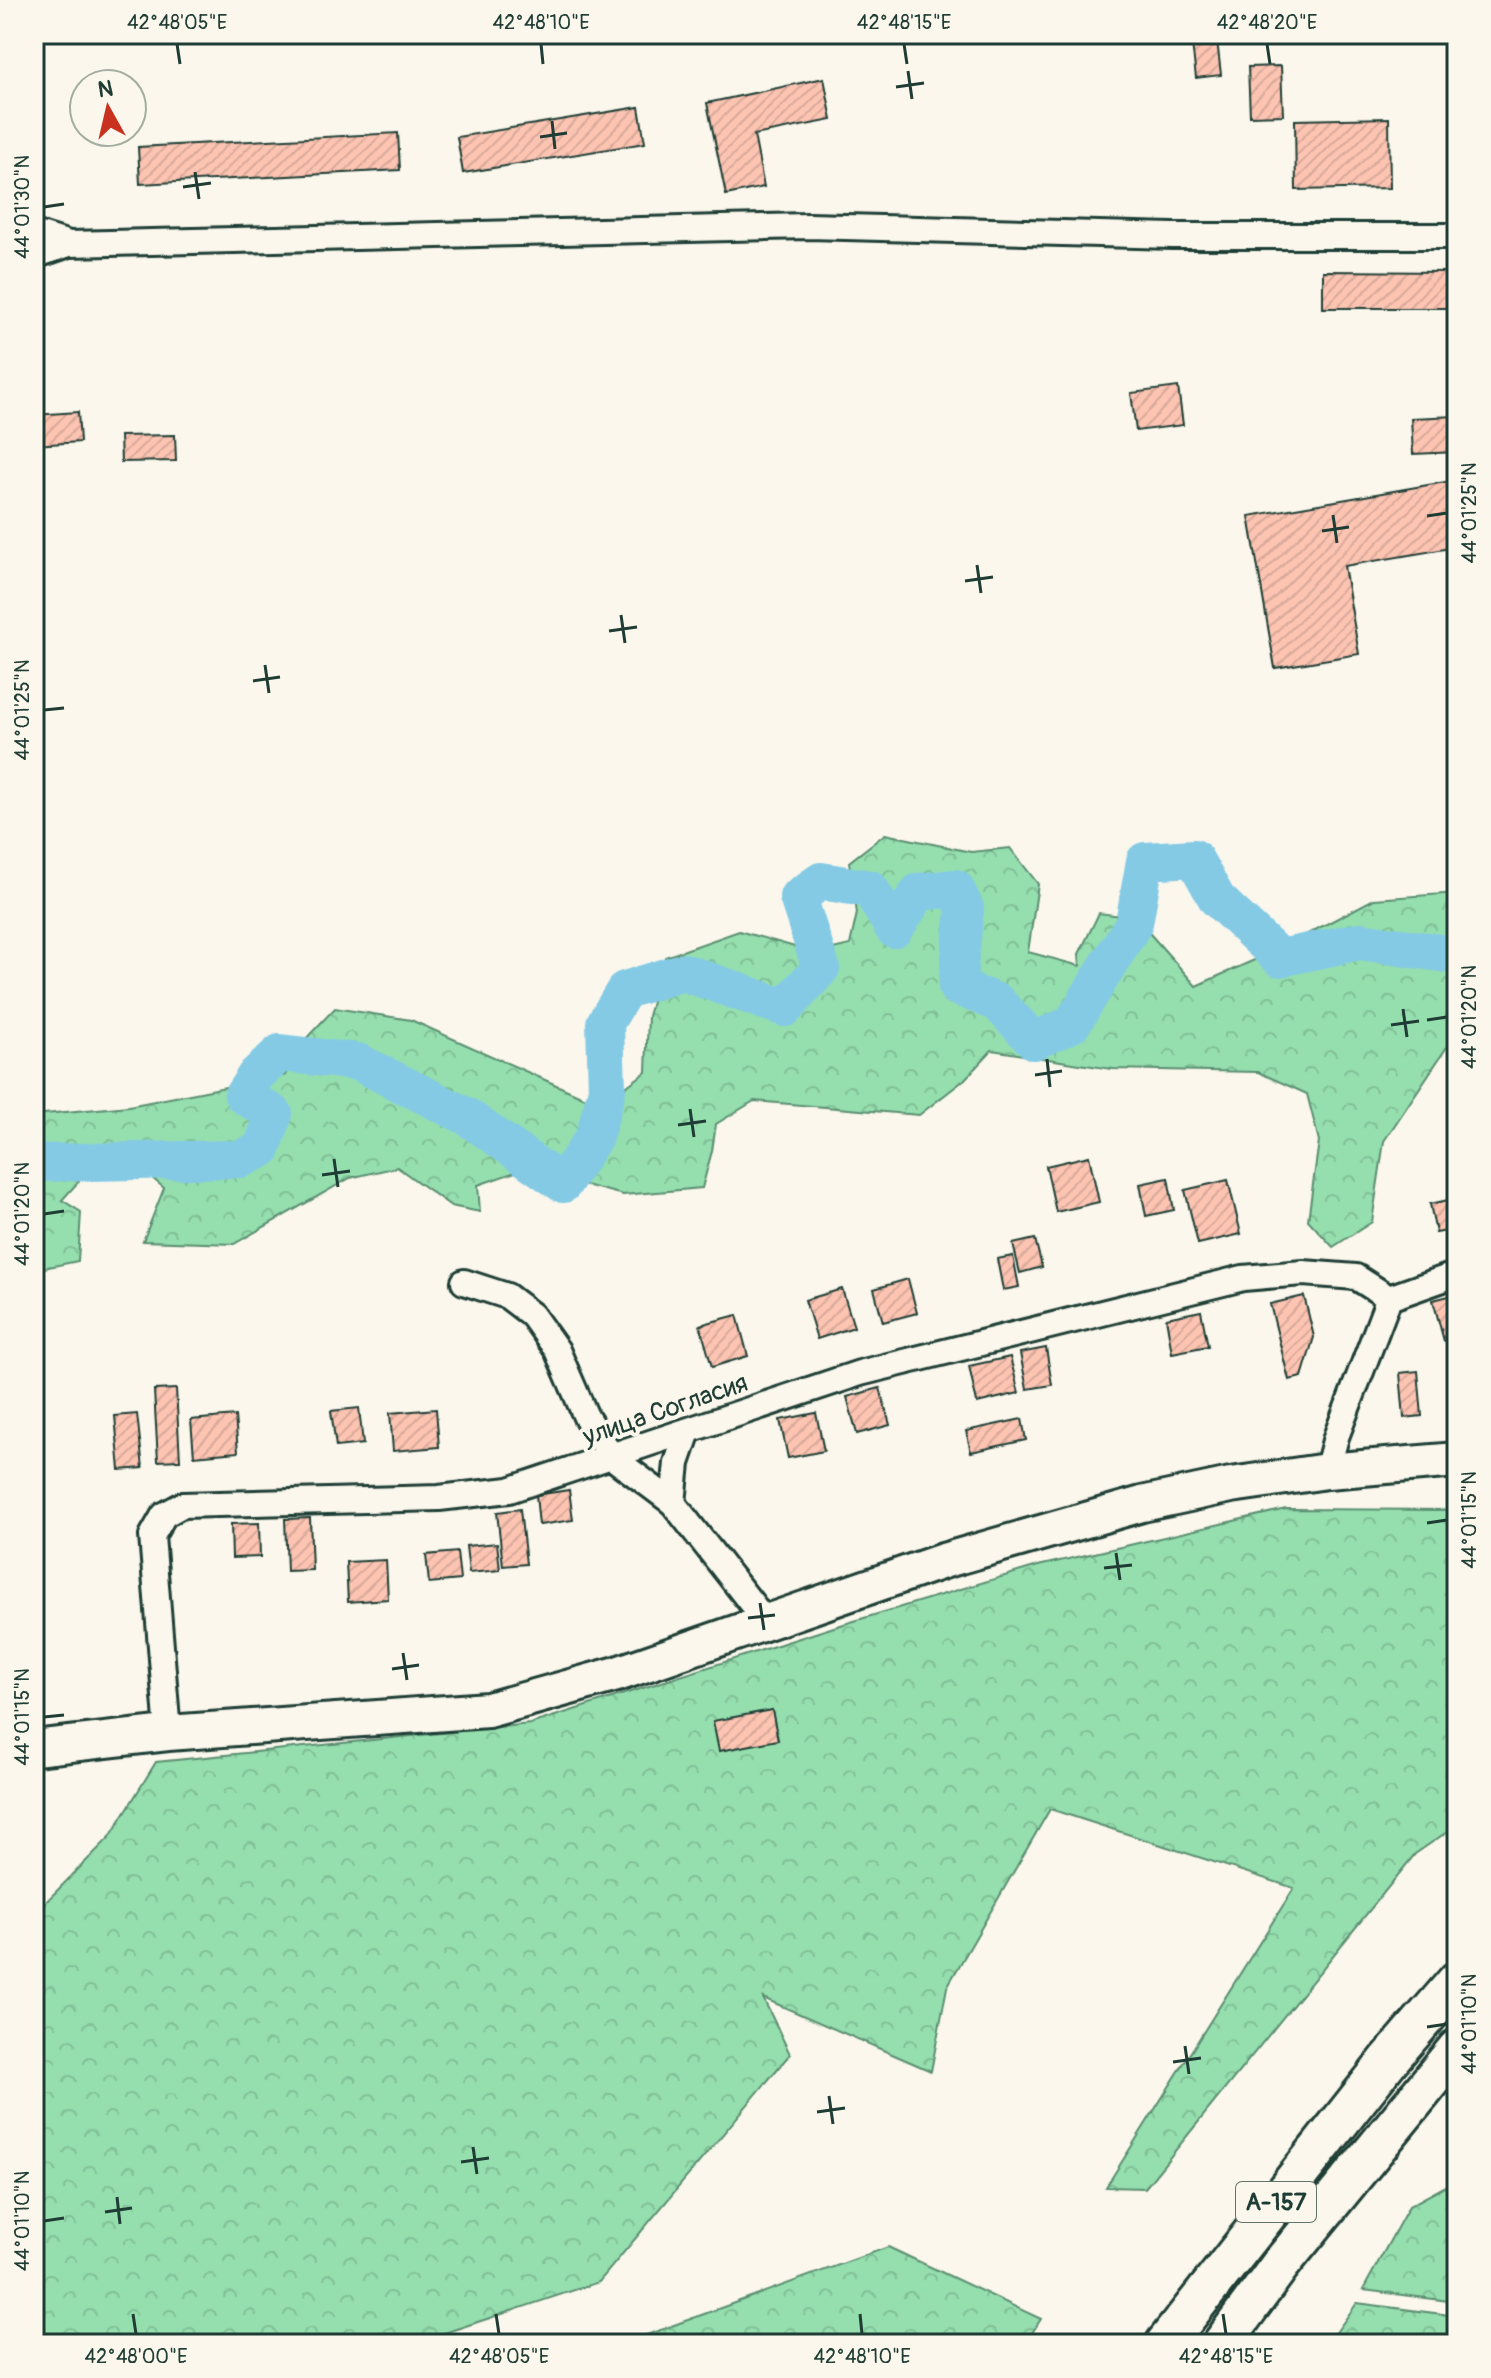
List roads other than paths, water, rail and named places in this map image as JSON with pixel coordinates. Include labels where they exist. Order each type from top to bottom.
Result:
[{"type":"main road","name":"А-157","points":[[1165,2344],[1388,2061],[1457,1981]]},
{"type":"main road","name":"А-157","points":[[1222,2344],[1281,2264],[1457,2049]]},
{"type":"street","points":[[34,256],[69,244],[809,226],[1173,236],[1457,236]]},
{"type":"street","points":[[34,233],[69,244]]},
{"type":"street","name":"улица Согласия","points":[[168,1733],[152,1536],[164,1515],[182,1505],[439,1498],[509,1490],[860,1373],[1243,1278],[1303,1273],[1356,1277],[1389,1298]]},
{"type":"street","points":[[1327,1471],[1336,1437],[1389,1298],[1457,1274]]},
{"type":"street","points":[[464,1282],[507,1296],[532,1315],[557,1350],[586,1417],[612,1457],[673,1503],[716,1562],[766,1622]]},
{"type":"street","points":[[673,1503],[677,1463],[688,1431]]},
{"type":"street","points":[[34,1748],[168,1733],[488,1710],[617,1674],[943,1561],[1142,1504],[1231,1485],[1327,1471],[1457,1460]]},
{"type":"waterway","points":[[34,1163],[241,1159],[262,1149],[274,1114],[243,1095],[256,1075],[280,1053],[358,1062],[466,1116],[563,1184],[594,1137],[607,1090],[605,1023],[625,990],[683,972],[785,1008],[821,968],[798,897],[821,881],[870,889],[894,929],[919,892],[955,888],[965,908],[957,987],[997,1002],[1034,1041],[1072,1024],[1134,923],[1145,861],[1194,858],[1217,899],[1280,958],[1360,941],[1447,954],[1457,952]]}]
